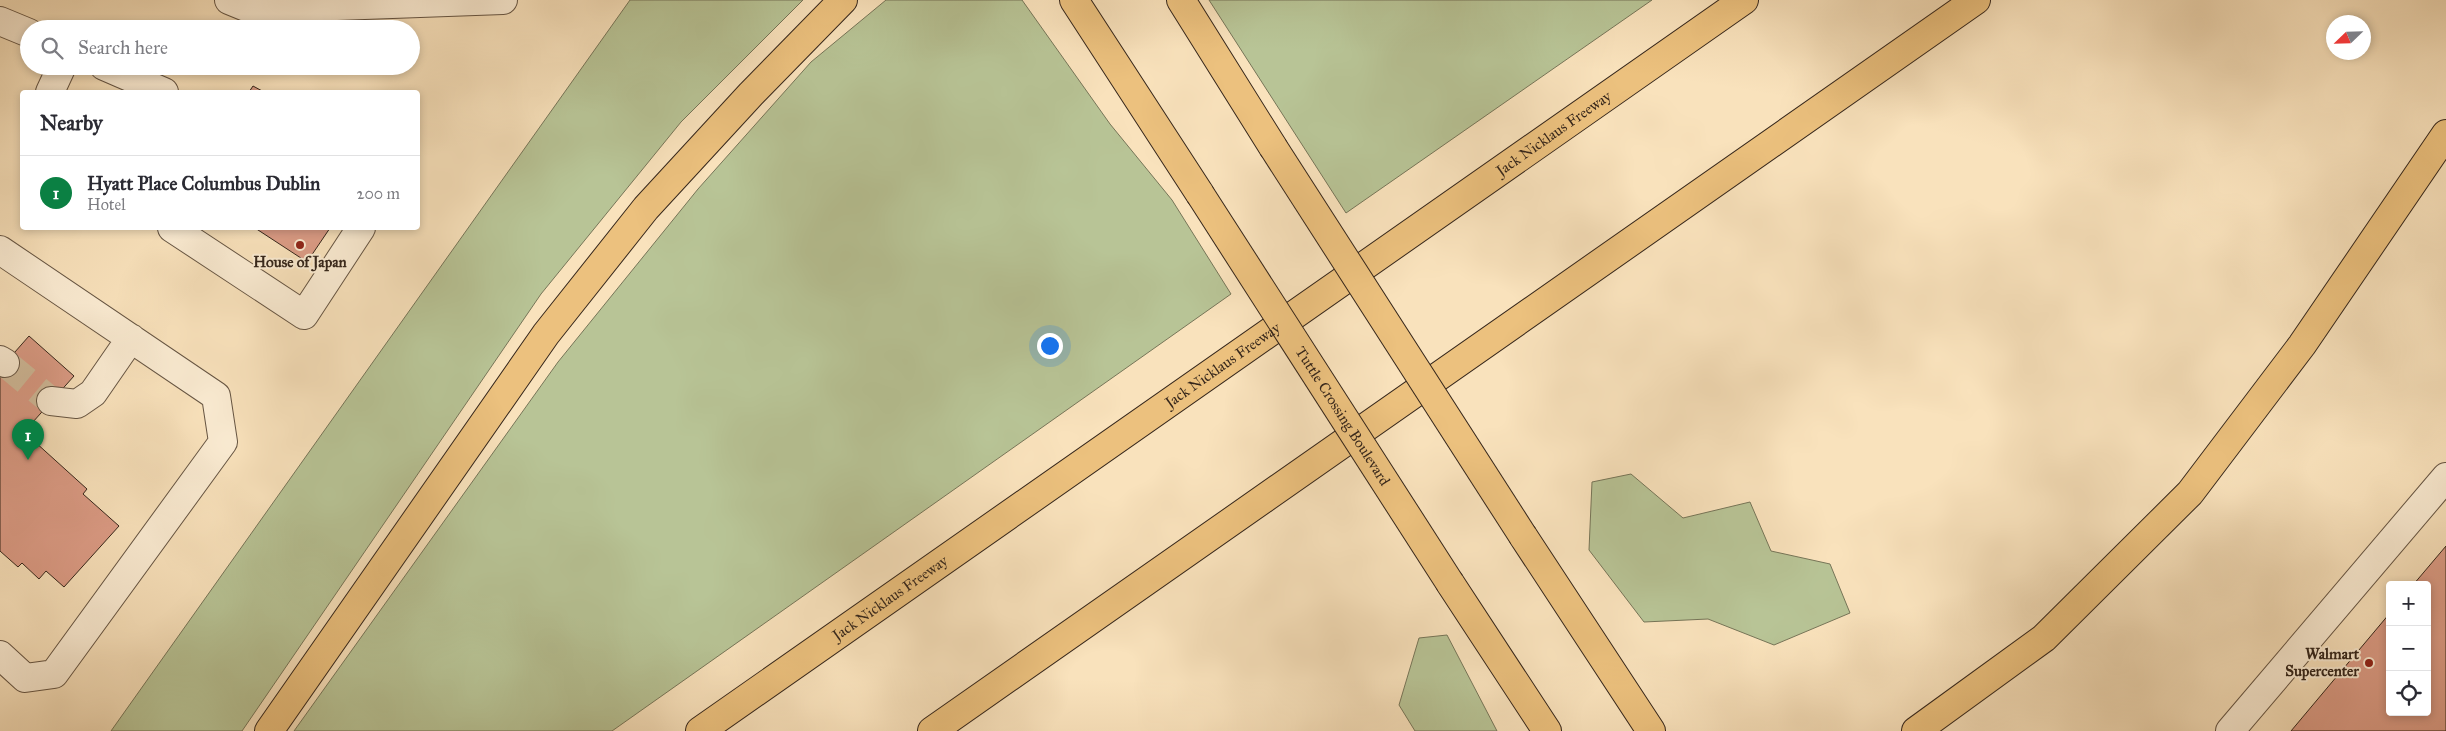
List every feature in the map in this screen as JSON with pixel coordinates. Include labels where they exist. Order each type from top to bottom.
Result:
[{"type":"main road","points":[[268,731],[552,327],[646,208],[751,94],[843,0]]},
{"type":"main road","name":"Tuttle Crossing Boulevard","points":[[1074,0],[1547,731]]},
{"type":"main road","points":[[1180,0],[1523,536],[1651,731]]},
{"type":"main road","name":"Jack Nicklaus Freeway","points":[[700,731],[1744,0]]},
{"type":"main road","points":[[932,731],[1976,0]]},
{"type":"main road","points":[[1916,731],[2044,638],[2190,493],[2302,345],[2446,134]]},
{"type":"lane","points":[[229,0],[251,9],[503,0]]},
{"type":"lane","points":[[0,21],[20,30]]},
{"type":"lane","points":[[51,90],[58,75]]},
{"type":"lane","points":[[125,75],[159,90]]},
{"type":"lane","points":[[175,230],[304,315],[360,230]]},
{"type":"lane","points":[[0,250],[216,396],[223,442],[54,674],[26,678],[0,655]]},
{"type":"lane","points":[[51,401],[77,404],[93,392],[131,338]]},
{"type":"lane","points":[[2230,731],[2446,477]]},
{"type":"green space","points":[[630,0],[803,0],[681,122],[541,294],[242,731],[111,731]]},
{"type":"green space","points":[[886,0],[1022,0],[1110,124],[1172,200],[1231,294],[612,731],[294,731],[558,362],[698,189],[811,62]]},
{"type":"green space","points":[[1209,0],[1652,0],[1346,213]]},
{"type":"green space","points":[[1631,474],[1683,518],[1750,502],[1771,551],[1830,564],[1850,613],[1774,645],[1708,619],[1644,622],[1589,550],[1592,482]]},
{"type":"green space","points":[[1447,635],[1497,731],[1415,731],[1399,705],[1419,638]]},
{"type":"building","points":[[253,86],[260,90],[250,90]]},
{"type":"building","name":"House of Japan","points":[[258,230],[329,230],[307,262]]},
{"type":"building","points":[[29,336],[74,376],[24,432],[87,489],[83,494],[119,526],[64,587],[46,571],[39,579],[22,563],[18,567],[0,551],[0,369]]},
{"type":"building","name":"Walmart Supercenter","points":[[2446,546],[2446,731],[2291,731],[2386,618],[2386,716],[2431,716],[2431,581],[2416,581]]},
{"type":"tunnel","points":[[5,363],[51,401]]},
{"type":"place","name":"House of Japan","points":[[300,245]]},
{"type":"place","name":"Hyatt Place Columbus Dublin","points":[[28,460]]},
{"type":"place","name":"Walmart Supercenter","points":[[2369,663]]}]
